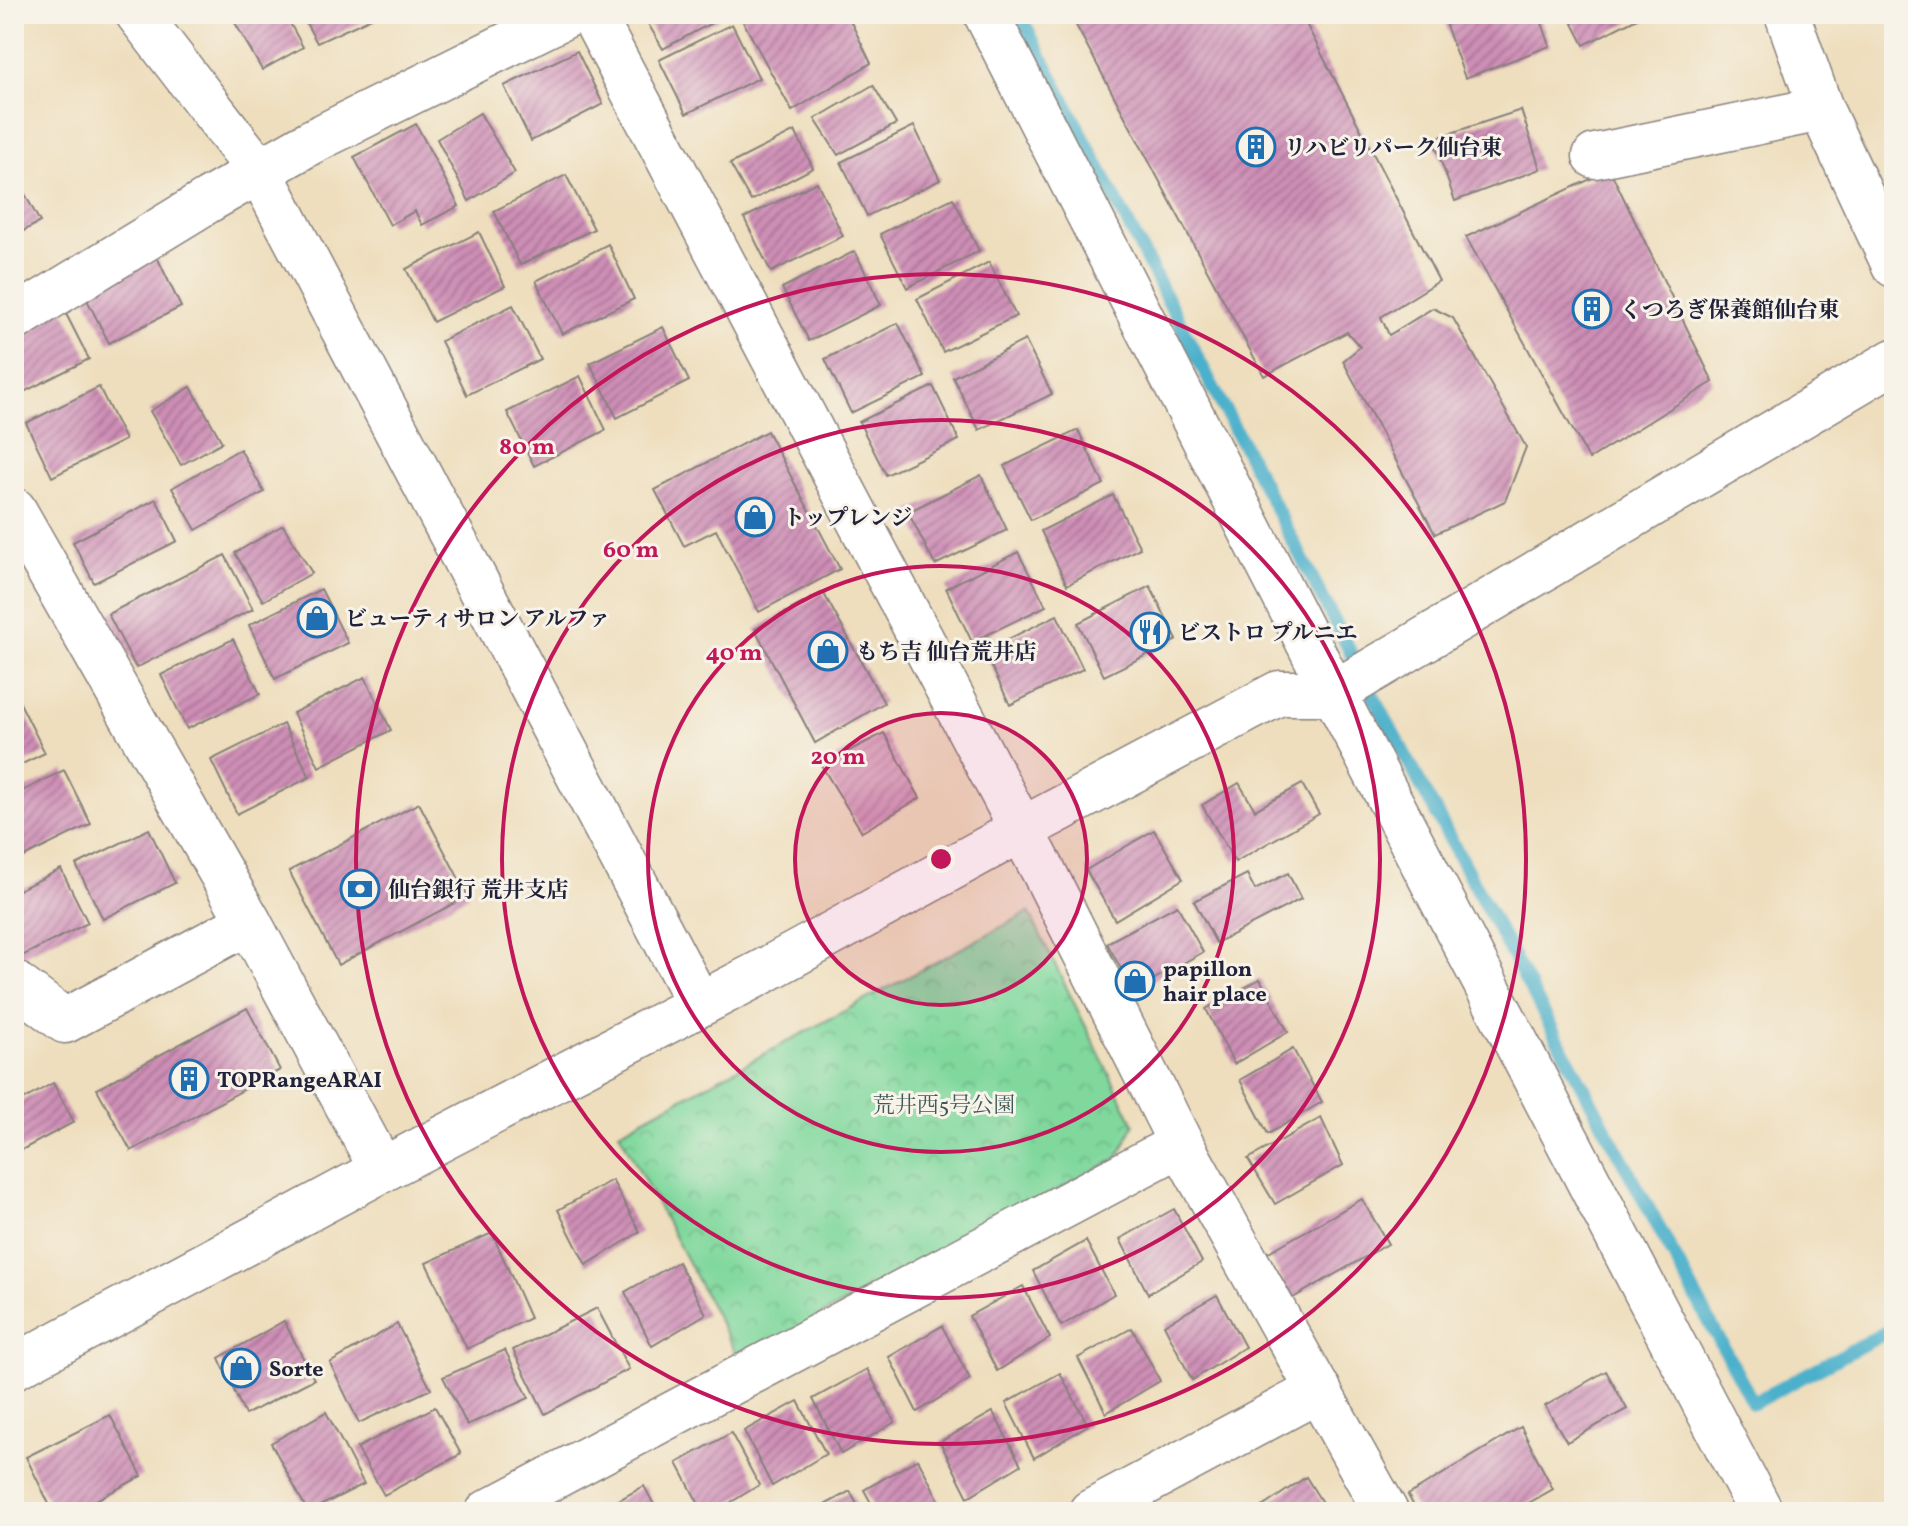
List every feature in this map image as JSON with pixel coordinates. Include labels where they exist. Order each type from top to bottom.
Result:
[{"type":"street","points":[[138,14],[260,172],[699,1004]]},
{"type":"street","points":[[14,319],[311,142],[569,14]]},
{"type":"street","points":[[592,14],[1021,830],[1181,1144],[1386,1512]]},
{"type":"street","points":[[986,14],[1761,1512]]},
{"type":"street","points":[[1787,14],[1821,109],[1894,265]]},
{"type":"street","points":[[1595,156],[1821,109]]},
{"type":"street","points":[[14,1367],[1279,693],[1338,690],[1894,361]]},
{"type":"street","points":[[14,510],[249,922],[382,1170]]},
{"type":"street","points":[[14,983],[65,1021],[249,922]]},
{"type":"street","points":[[488,1512],[1181,1144]]},
{"type":"street","points":[[1091,1512],[1319,1390]]},
{"type":"green space","name":"荒井西5号公園","points":[[1029,912],[1134,1124],[1118,1158],[739,1359],[619,1132]]},
{"type":"building","points":[[230,14],[285,14],[303,47],[262,70]]},
{"type":"building","points":[[301,14],[380,14],[317,43]]},
{"type":"building","points":[[717,14],[719,19],[663,49],[643,15]]},
{"type":"building","points":[[739,14],[847,14],[871,63],[792,111]]},
{"type":"building","name":"リハビリパーク仙台東","points":[[1070,14],[1301,14],[1439,281],[1381,317],[1389,335],[1433,308],[1453,318],[1526,447],[1505,501],[1435,534],[1343,361],[1360,347],[1347,332],[1264,376]]},
{"type":"building","points":[[1451,14],[1539,14],[1550,46],[1465,78],[1443,17]]},
{"type":"building","points":[[1568,14],[1645,14],[1584,45]]},
{"type":"building","points":[[732,24],[759,78],[686,114],[659,60]]},
{"type":"building","points":[[577,51],[603,104],[531,141],[504,86]]},
{"type":"building","points":[[873,85],[896,124],[838,155],[815,119]]},
{"type":"building","points":[[1521,110],[1540,169],[1455,201],[1433,139]]},
{"type":"building","points":[[480,113],[515,173],[469,201],[437,139]]},
{"type":"building","points":[[416,124],[459,206],[422,225],[415,211],[390,225],[354,157]]},
{"type":"building","points":[[914,126],[940,180],[867,216],[841,162]]},
{"type":"building","points":[[795,131],[813,168],[751,201],[730,164]]},
{"type":"building","name":"くつろぎ保養館仙台東","points":[[1610,170],[1713,382],[1589,459],[1466,237]]},
{"type":"building","points":[[14,174],[40,222],[14,236]]},
{"type":"building","points":[[566,175],[594,229],[520,265],[494,211]]},
{"type":"building","points":[[817,182],[843,236],[771,272],[744,218]]},
{"type":"building","points":[[953,198],[979,251],[907,288],[880,234]]},
{"type":"building","points":[[479,232],[505,286],[433,322],[406,269]]},
{"type":"building","points":[[608,244],[634,299],[562,334],[536,281]]},
{"type":"building","points":[[855,251],[881,305],[809,341],[782,288]]},
{"type":"building","points":[[155,253],[181,307],[109,343],[82,290]]},
{"type":"building","points":[[989,262],[1016,316],[943,352],[917,299]]},
{"type":"building","points":[[513,305],[540,359],[467,395],[441,341]]},
{"type":"building","points":[[62,306],[89,359],[16,396],[14,330]]},
{"type":"building","points":[[898,323],[925,377],[851,413],[825,359]]},
{"type":"building","points":[[663,327],[689,381],[617,418],[590,363]]},
{"type":"building","points":[[1025,340],[1052,394],[979,430],[953,377]]},
{"type":"building","points":[[580,376],[606,430],[534,466],[507,412]]},
{"type":"building","points":[[933,386],[959,440],[886,475],[859,422]]},
{"type":"building","points":[[99,387],[125,440],[52,477],[26,423]]},
{"type":"building","points":[[191,387],[222,442],[181,465],[150,411]]},
{"type":"building","points":[[1078,430],[1104,484],[1031,520],[1004,466]]},
{"type":"building","points":[[767,431],[840,569],[759,612],[716,530],[684,546],[655,490]]},
{"type":"building","points":[[240,449],[264,492],[196,530],[172,488]]},
{"type":"building","points":[[981,475],[1007,530],[935,565],[908,512]]},
{"type":"building","points":[[1113,495],[1140,548],[1067,585],[1041,531]]},
{"type":"building","points":[[156,499],[177,541],[94,583],[73,542]]},
{"type":"building","points":[[283,525],[312,573],[263,601],[235,553]]},
{"type":"building","points":[[1018,552],[1046,606],[972,642],[946,588]]},
{"type":"building","points":[[225,555],[253,609],[136,668],[108,614]]},
{"type":"building","points":[[1150,586],[1177,640],[1104,676],[1078,623]]},
{"type":"building","points":[[321,589],[348,643],[275,679],[249,625]]},
{"type":"building","points":[[823,592],[884,703],[815,743],[755,629]]},
{"type":"building","points":[[1057,615],[1083,669],[1010,705],[984,651]]},
{"type":"building","points":[[233,639],[260,694],[187,729],[161,675]]},
{"type":"building","points":[[365,677],[391,730],[319,767],[293,713]]},
{"type":"building","points":[[18,699],[45,753],[14,768],[14,701]]},
{"type":"building","points":[[283,724],[310,777],[237,814],[211,760]]},
{"type":"building","points":[[884,733],[920,798],[862,832],[821,765]]},
{"type":"building","points":[[64,770],[91,824],[18,860],[14,852],[14,795]]},
{"type":"building","points":[[1239,783],[1255,810],[1302,784],[1319,814],[1235,862],[1202,805]]},
{"type":"building","points":[[419,803],[468,896],[338,965],[289,871]]},
{"type":"building","points":[[149,829],[175,883],[103,919],[76,865]]},
{"type":"building","points":[[1154,830],[1183,879],[1115,920],[1086,870]]},
{"type":"building","points":[[61,869],[88,923],[14,960],[14,892]]},
{"type":"building","points":[[1288,873],[1301,899],[1216,943],[1194,901],[1247,874],[1255,890]]},
{"type":"building","points":[[1177,905],[1203,952],[1133,991],[1107,943]]},
{"type":"building","points":[[1260,979],[1288,1032],[1234,1064],[1206,1009]]},
{"type":"building","name":"TOPRangeARAI","points":[[247,1008],[280,1070],[131,1151],[97,1089]]},
{"type":"building","points":[[1293,1049],[1322,1102],[1268,1134],[1240,1080]]},
{"type":"building","points":[[53,1083],[74,1122],[14,1154],[14,1105]]},
{"type":"building","points":[[1321,1118],[1343,1165],[1275,1204],[1248,1159]]},
{"type":"building","points":[[612,1180],[640,1232],[586,1265],[558,1210]]},
{"type":"building","points":[[1362,1199],[1388,1244],[1293,1298],[1267,1253]]},
{"type":"building","points":[[1174,1209],[1202,1262],[1148,1294],[1120,1239]]},
{"type":"building","points":[[492,1233],[530,1318],[467,1349],[426,1263]]},
{"type":"building","points":[[1086,1241],[1114,1294],[1061,1326],[1033,1271]]},
{"type":"building","points":[[678,1262],[706,1314],[652,1346],[625,1292]]},
{"type":"building","points":[[1023,1286],[1050,1338],[997,1371],[969,1316]]},
{"type":"building","points":[[1217,1295],[1245,1347],[1192,1380],[1164,1325]]},
{"type":"building","points":[[597,1308],[629,1369],[545,1414],[513,1350]]},
{"type":"building","points":[[284,1321],[314,1379],[245,1415],[219,1358]]},
{"type":"building","points":[[397,1324],[431,1389],[359,1423],[330,1363]]},
{"type":"building","points":[[942,1326],[970,1379],[917,1412],[889,1357]]},
{"type":"building","points":[[1132,1328],[1160,1381],[1106,1413],[1078,1358]]},
{"type":"building","points":[[505,1350],[529,1398],[467,1425],[443,1377]]},
{"type":"building","points":[[867,1369],[895,1422],[841,1454],[813,1399]]},
{"type":"building","points":[[1606,1371],[1627,1409],[1567,1442],[1545,1406]]},
{"type":"building","points":[[1060,1373],[1088,1425],[1034,1458],[1006,1403]]},
{"type":"building","points":[[798,1401],[826,1454],[772,1486],[744,1431]]},
{"type":"building","points":[[435,1407],[461,1454],[384,1495],[357,1448]]},
{"type":"building","points":[[326,1412],[364,1484],[308,1512],[271,1443]]},
{"type":"building","points":[[993,1412],[1021,1465],[968,1497],[940,1442]]},
{"type":"building","points":[[110,1415],[142,1476],[73,1512],[53,1512],[26,1457]]},
{"type":"building","points":[[1521,1427],[1553,1489],[1513,1512],[1417,1512],[1408,1495]]},
{"type":"building","points":[[731,1433],[759,1485],[715,1512],[703,1512],[677,1463]]},
{"type":"building","points":[[918,1459],[945,1512],[876,1512],[864,1490]]},
{"type":"building","points":[[1306,1477],[1328,1512],[1255,1512]]},
{"type":"building","points":[[644,1486],[658,1512],[597,1512]]},
{"type":"building","points":[[850,1491],[861,1512],[812,1512]]},
{"type":"waterway","points":[[1019,14],[1377,703],[1753,1403],[1894,1328]]},
{"type":"place","name":"リハビリパーク仙台東","points":[[1256,147]]},
{"type":"place","name":"くつろぎ保養館仙台東","points":[[1592,309]]},
{"type":"place","name":"トップレンジ","points":[[755,517]]},
{"type":"place","name":"ビューティサロン アルファ","points":[[317,618]]},
{"type":"place","name":"ビストロ プルニエ","points":[[1150,632]]},
{"type":"place","name":"もち吉 仙台荒井店","points":[[828,651]]},
{"type":"place","name":"仙台銀行 荒井支店","points":[[360,889]]},
{"type":"place","name":"papillon hair place","points":[[1135,981]]},
{"type":"place","name":"TOPRangeARAI","points":[[189,1079]]},
{"type":"place","name":"Sorte","points":[[241,1368]]}]
